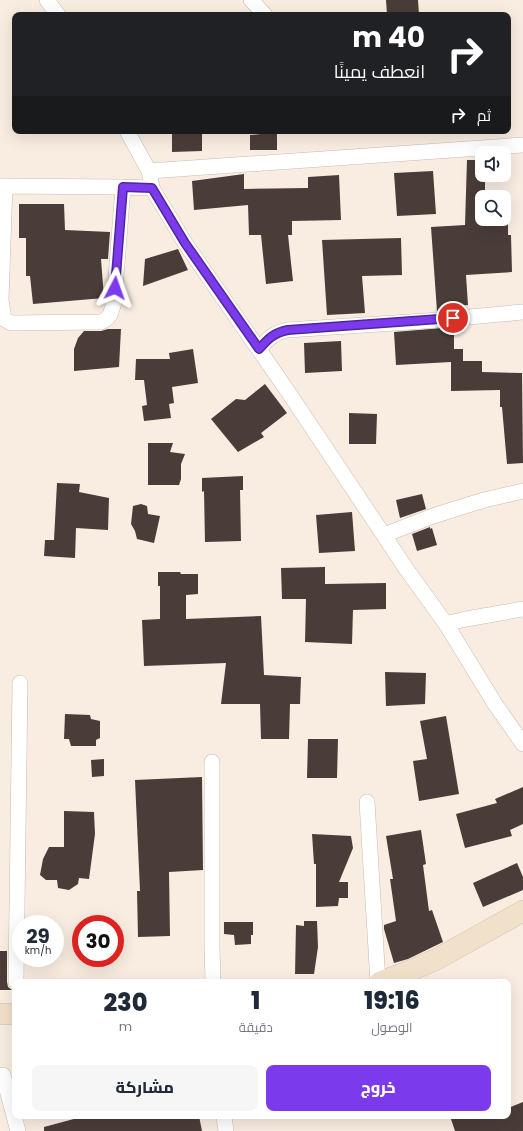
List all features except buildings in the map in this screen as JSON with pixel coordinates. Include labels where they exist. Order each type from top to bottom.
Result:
[{"type":"main road","points":[[387,979],[437,959],[523,911]]},
{"type":"main road","points":[[0,1014],[12,1014]]},
{"type":"street","points":[[47,0],[56,12]]},
{"type":"street","points":[[251,0],[262,12]]},
{"type":"street","points":[[129,134],[149,171],[152,188],[185,243],[446,624],[523,744]]},
{"type":"street","points":[[149,171],[271,164],[523,145]]},
{"type":"street","points":[[123,187],[114,302],[107,320],[101,322],[12,323],[4,319],[1,300],[3,186],[123,187],[152,188]]},
{"type":"street","points":[[259,349],[278,332],[288,330],[425,321],[523,312]]},
{"type":"street","points":[[384,535],[433,516],[484,500],[523,491]]},
{"type":"street","points":[[446,624],[523,609]]},
{"type":"street","points":[[16,979],[20,683]]},
{"type":"street","points":[[212,762],[212,946],[214,979]]},
{"type":"street","points":[[367,802],[379,979]]},
{"type":"street","points":[[3,1075],[12,1109]]},
{"type":"street","points":[[15,1119],[18,1131]]},
{"type":"street","points":[[224,1119],[226,1131]]},
{"type":"route","points":[[115,288],[123,187],[152,188],[185,243],[259,349],[278,332],[288,330],[361,326],[453,318]]}]
